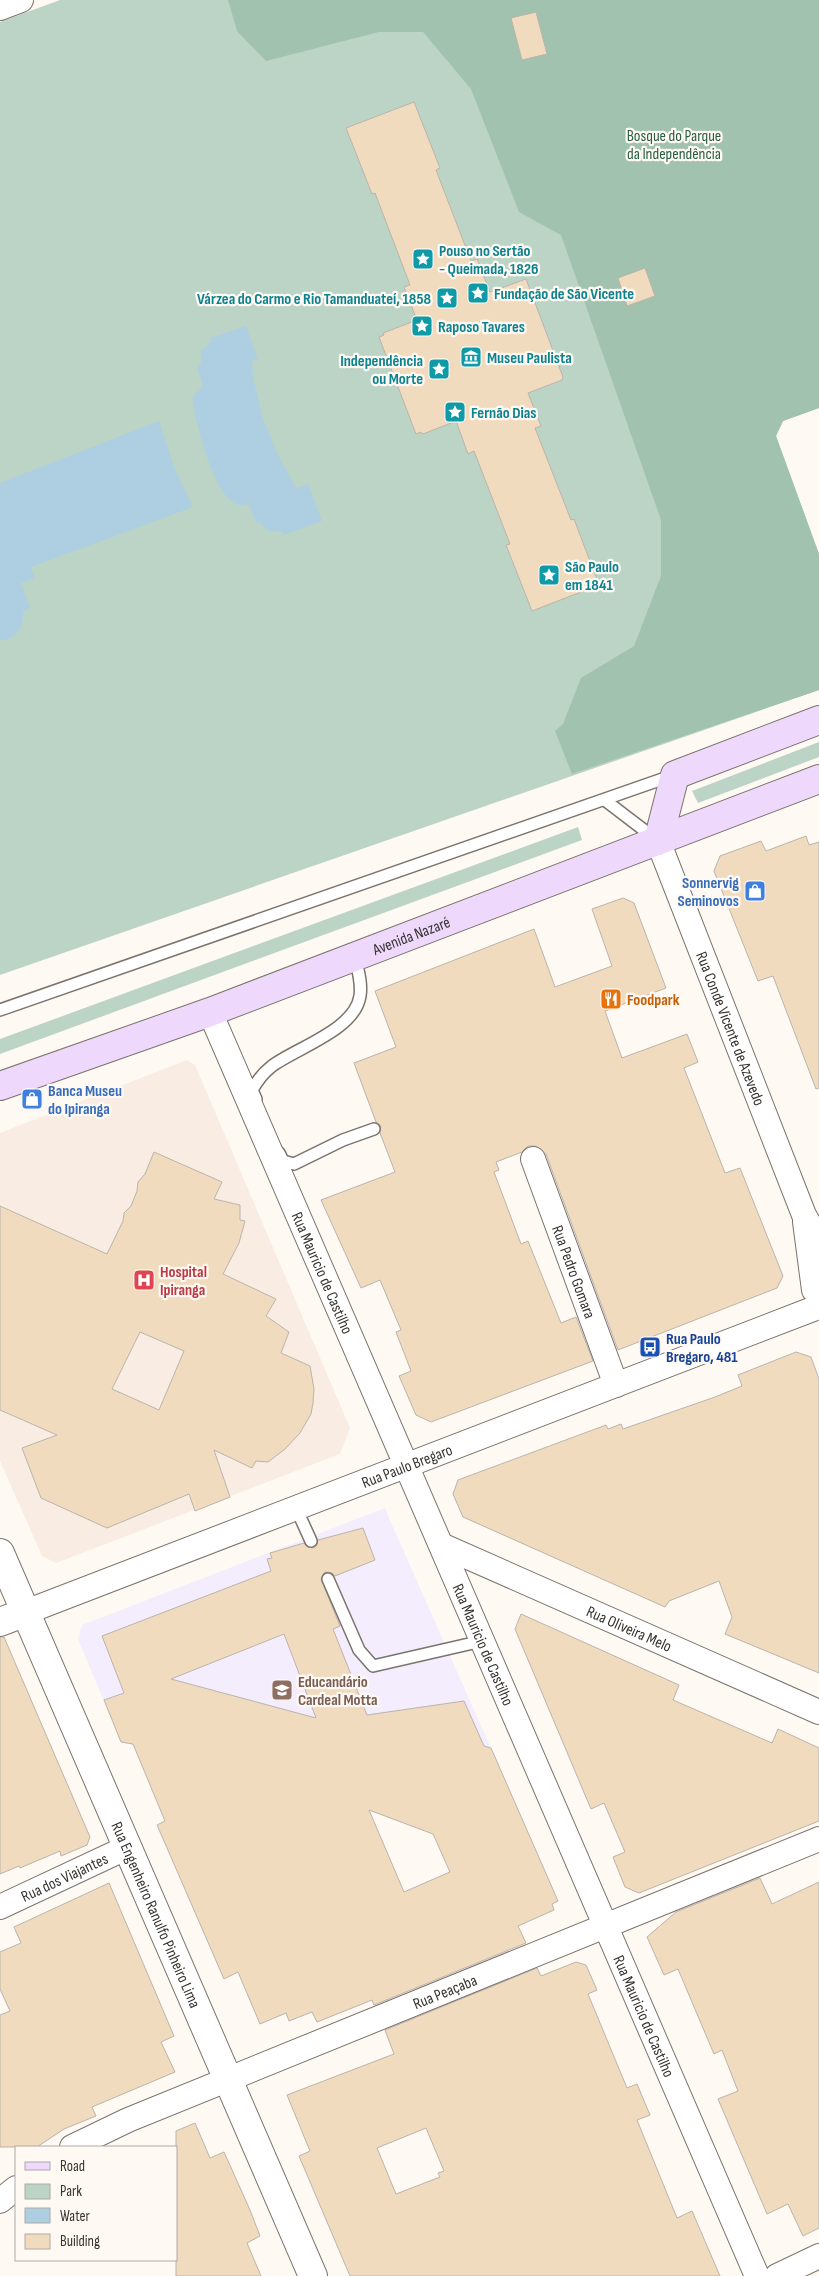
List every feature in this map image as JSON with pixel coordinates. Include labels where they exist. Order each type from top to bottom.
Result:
[{"type":"main road","points":[[658,841],[675,775],[819,720]]},
{"type":"main road","name":"Avenida Nazaré","points":[[0,1086],[210,1012],[355,958],[819,780]]},
{"type":"street","points":[[0,8],[21,0]]},
{"type":"street","name":"Rua Conde Vicente de Azevedo","points":[[658,841],[804,1215],[819,1241]]},
{"type":"street","name":"Rua Mauricio de Castilho","points":[[210,1012],[757,2276]]},
{"type":"street","name":"Rua Pedro Gomara","points":[[533,1159],[616,1385]]},
{"type":"street","name":"Rua Conde Vicente de Azevedo","points":[[804,1215],[816,1300]]},
{"type":"street","name":"Rua Paulo Bregaro","points":[[0,1622],[616,1385],[816,1300]]},
{"type":"street","name":"Rua Oliveira Melo","points":[[441,1545],[819,1712]]},
{"type":"street","name":"Rua Engenheiro Ranulfo Pinheiro Lima","points":[[0,1553],[314,2276]]},
{"type":"street","name":"Rua Peaçaba","points":[[74,2146],[128,2120],[819,1840]]},
{"type":"street","name":"Rua dos Viajantes","points":[[0,1906],[128,1847]]},
{"type":"street","points":[[0,2202],[15,2189]]},
{"type":"street","points":[[777,2276],[819,2256]]},
{"type":"lane","points":[[0,1010],[606,801],[675,775]]},
{"type":"lane","points":[[606,801],[658,841]]},
{"type":"lane","points":[[355,958],[361,982],[360,997],[354,1010],[346,1020],[318,1041],[272,1066],[260,1077],[252,1090],[283,1161],[294,1164],[343,1140],[374,1129]]},
{"type":"lane","points":[[296,1508],[311,1541]]},
{"type":"lane","points":[[328,1579],[359,1650],[373,1666],[482,1641]]},
{"type":"shaded area","name":"Hospital Ipiranga","points":[[187,1060],[195,1065],[350,1428],[340,1454],[56,1563],[42,1556],[0,1461],[0,1133]]},
{"type":"shaded area","name":"Educandário Cardeal Motta","points":[[385,1508],[548,1877],[358,1806],[121,1742],[78,1639],[82,1625]]},
{"type":"green space","points":[[60,0],[819,0],[819,408],[783,421],[776,436],[819,554],[819,690],[0,975],[0,22]]},
{"type":"green space","name":"Bosque do Parque da Independência","points":[[228,0],[819,0],[819,408],[783,421],[776,436],[819,554],[819,690],[572,774],[555,731],[563,724],[581,678],[634,646],[661,576],[661,520],[561,235],[519,212],[471,89],[423,32],[379,32],[266,61],[237,31]]},
{"type":"green space","points":[[819,742],[819,757],[698,803],[692,791]]},
{"type":"green space","points":[[578,827],[582,840],[0,1054],[0,1039]]},
{"type":"water","points":[[246,326],[258,359],[252,361],[254,381],[263,419],[278,455],[296,488],[308,484],[322,521],[284,535],[282,532],[266,530],[260,522],[256,523],[249,504],[237,505],[226,496],[219,486],[208,458],[193,405],[193,396],[203,386],[197,366],[201,364],[201,351],[211,342],[210,338]]},
{"type":"water","points":[[159,421],[174,467],[193,507],[31,567],[35,578],[21,583],[30,608],[23,611],[19,631],[11,638],[0,640],[0,483]]},
{"type":"building","points":[[536,12],[547,54],[522,60],[511,18]]},
{"type":"building","name":"Museu Paulista","points":[[414,102],[440,168],[436,170],[471,261],[477,259],[490,292],[526,279],[563,377],[562,380],[528,393],[541,426],[535,428],[571,520],[574,519],[599,585],[532,611],[506,545],[510,544],[474,451],[468,454],[456,421],[423,434],[421,432],[416,434],[379,337],[384,335],[383,333],[417,320],[404,287],[410,285],[375,193],[372,194],[346,128]]},
{"type":"building","points":[[645,268],[655,296],[627,306],[618,278]]},
{"type":"building","points":[[806,836],[809,845],[819,842],[819,1088],[816,1089],[773,976],[758,981],[714,871],[720,856],[761,841],[766,851]]},
{"type":"building","points":[[623,898],[634,903],[666,988],[605,1011],[622,1058],[687,1034],[698,1062],[684,1068],[725,1173],[740,1168],[783,1276],[777,1288],[618,1350],[546,1154],[536,1146],[528,1146],[522,1152],[496,1162],[499,1170],[494,1172],[521,1244],[528,1241],[561,1323],[576,1317],[593,1361],[431,1422],[416,1415],[399,1376],[411,1371],[396,1332],[401,1330],[380,1280],[361,1288],[321,1200],[395,1172],[380,1133],[381,1126],[376,1122],[354,1063],[396,1047],[375,991],[534,929],[555,987],[612,966],[592,909]]},
{"type":"building","name":"Hospital Ipiranga","points":[[154,1152],[222,1182],[214,1199],[240,1205],[240,1220],[245,1221],[239,1243],[223,1274],[276,1299],[266,1316],[289,1332],[281,1353],[310,1366],[314,1389],[313,1403],[311,1414],[300,1433],[285,1449],[268,1462],[256,1461],[252,1468],[214,1450],[230,1497],[195,1511],[189,1494],[107,1528],[41,1498],[22,1448],[57,1435],[0,1410],[0,1206],[107,1254],[123,1221],[124,1213],[131,1206],[137,1191],[138,1182],[145,1174]],"holes":[[[140,1332],[184,1351],[159,1410],[112,1389]]]},
{"type":"building","points":[[796,1352],[811,1357],[819,1379],[819,1673],[725,1634],[732,1617],[719,1581],[669,1601],[665,1607],[463,1517],[453,1494],[458,1480],[606,1425],[608,1429],[621,1424],[623,1429],[715,1397],[742,1386],[738,1375]]},
{"type":"building","points":[[363,1528],[375,1560],[335,1576],[332,1573],[325,1572],[321,1579],[340,1626],[333,1629],[367,1715],[464,1701],[484,1746],[491,1748],[558,1901],[552,1904],[554,1910],[518,1926],[526,1943],[374,2005],[372,2000],[317,2022],[312,2012],[289,2021],[286,2013],[260,2024],[238,1972],[224,1979],[157,1825],[165,1821],[133,1744],[121,1742],[104,1700],[124,1693],[102,1636],[271,1571],[267,1559],[272,1558],[270,1553],[304,1543],[307,1547],[314,1548],[318,1540]],"holes":[[[284,1634],[316,1718],[171,1679]],[[369,1810],[433,1834],[450,1872],[404,1892]]]},
{"type":"building","points":[[521,1614],[679,1685],[673,1700],[772,1743],[778,1729],[819,1748],[819,1821],[639,1893],[625,1887],[613,1857],[625,1852],[604,1803],[591,1809],[515,1629]]},
{"type":"building","points":[[0,1637],[4,1637],[90,1837],[87,1845],[61,1856],[60,1851],[20,1868],[19,1866],[0,1874]]},
{"type":"building","points":[[760,1878],[772,1904],[819,1882],[819,2228],[803,2236],[788,2204],[767,2214],[718,2099],[738,2091],[722,2050],[714,2054],[678,1969],[664,1975],[647,1937],[676,1912]]},
{"type":"building","points":[[109,1883],[174,2036],[161,2042],[175,2072],[92,2107],[96,2116],[64,2129],[38,2146],[0,2147],[0,2015],[10,2011],[0,1989],[0,1952],[21,1943],[14,1927]]},
{"type":"building","points":[[576,1962],[586,1965],[597,1990],[588,1994],[627,2088],[637,2084],[650,2115],[637,2120],[677,2218],[692,2211],[720,2276],[350,2276],[299,2156],[310,2151],[287,2095],[394,2054],[385,2030],[537,1968],[541,1976]],"holes":[[[426,2128],[444,2171],[438,2173],[440,2177],[396,2194],[377,2148]]]},
{"type":"building","points":[[195,2123],[210,2158],[224,2152],[260,2236],[247,2243],[261,2276],[176,2276],[176,2261],[178,2261],[178,2146],[176,2146],[176,2131]]},
{"type":"place","name":"Pouso no Sertão - Queimada, 1826","points":[[423,259]]},
{"type":"place","name":"Fundação de São Vicente","points":[[478,293]]},
{"type":"place","name":"Várzea do Carmo e Rio Tamanduateí, 1858","points":[[447,298]]},
{"type":"place","name":"Raposo Tavares","points":[[422,326]]},
{"type":"place","name":"Museu Paulista","points":[[471,357]]},
{"type":"place","name":"Independência ou Morte","points":[[439,369]]},
{"type":"place","name":"Fernão Dias","points":[[455,412]]},
{"type":"place","name":"São Paulo em 1841","points":[[549,575]]},
{"type":"place","name":"Sonnervig Seminovos","points":[[755,891]]},
{"type":"place","name":"Foodpark","points":[[611,999]]},
{"type":"place","name":"Banca Museu do Ipiranga","points":[[32,1099]]},
{"type":"place","name":"Hospital Ipiranga","points":[[144,1280]]},
{"type":"place","name":"Rua Paulo Bregaro, 481","points":[[650,1347]]},
{"type":"place","name":"Educandário Cardeal Motta","points":[[282,1690]]}]
